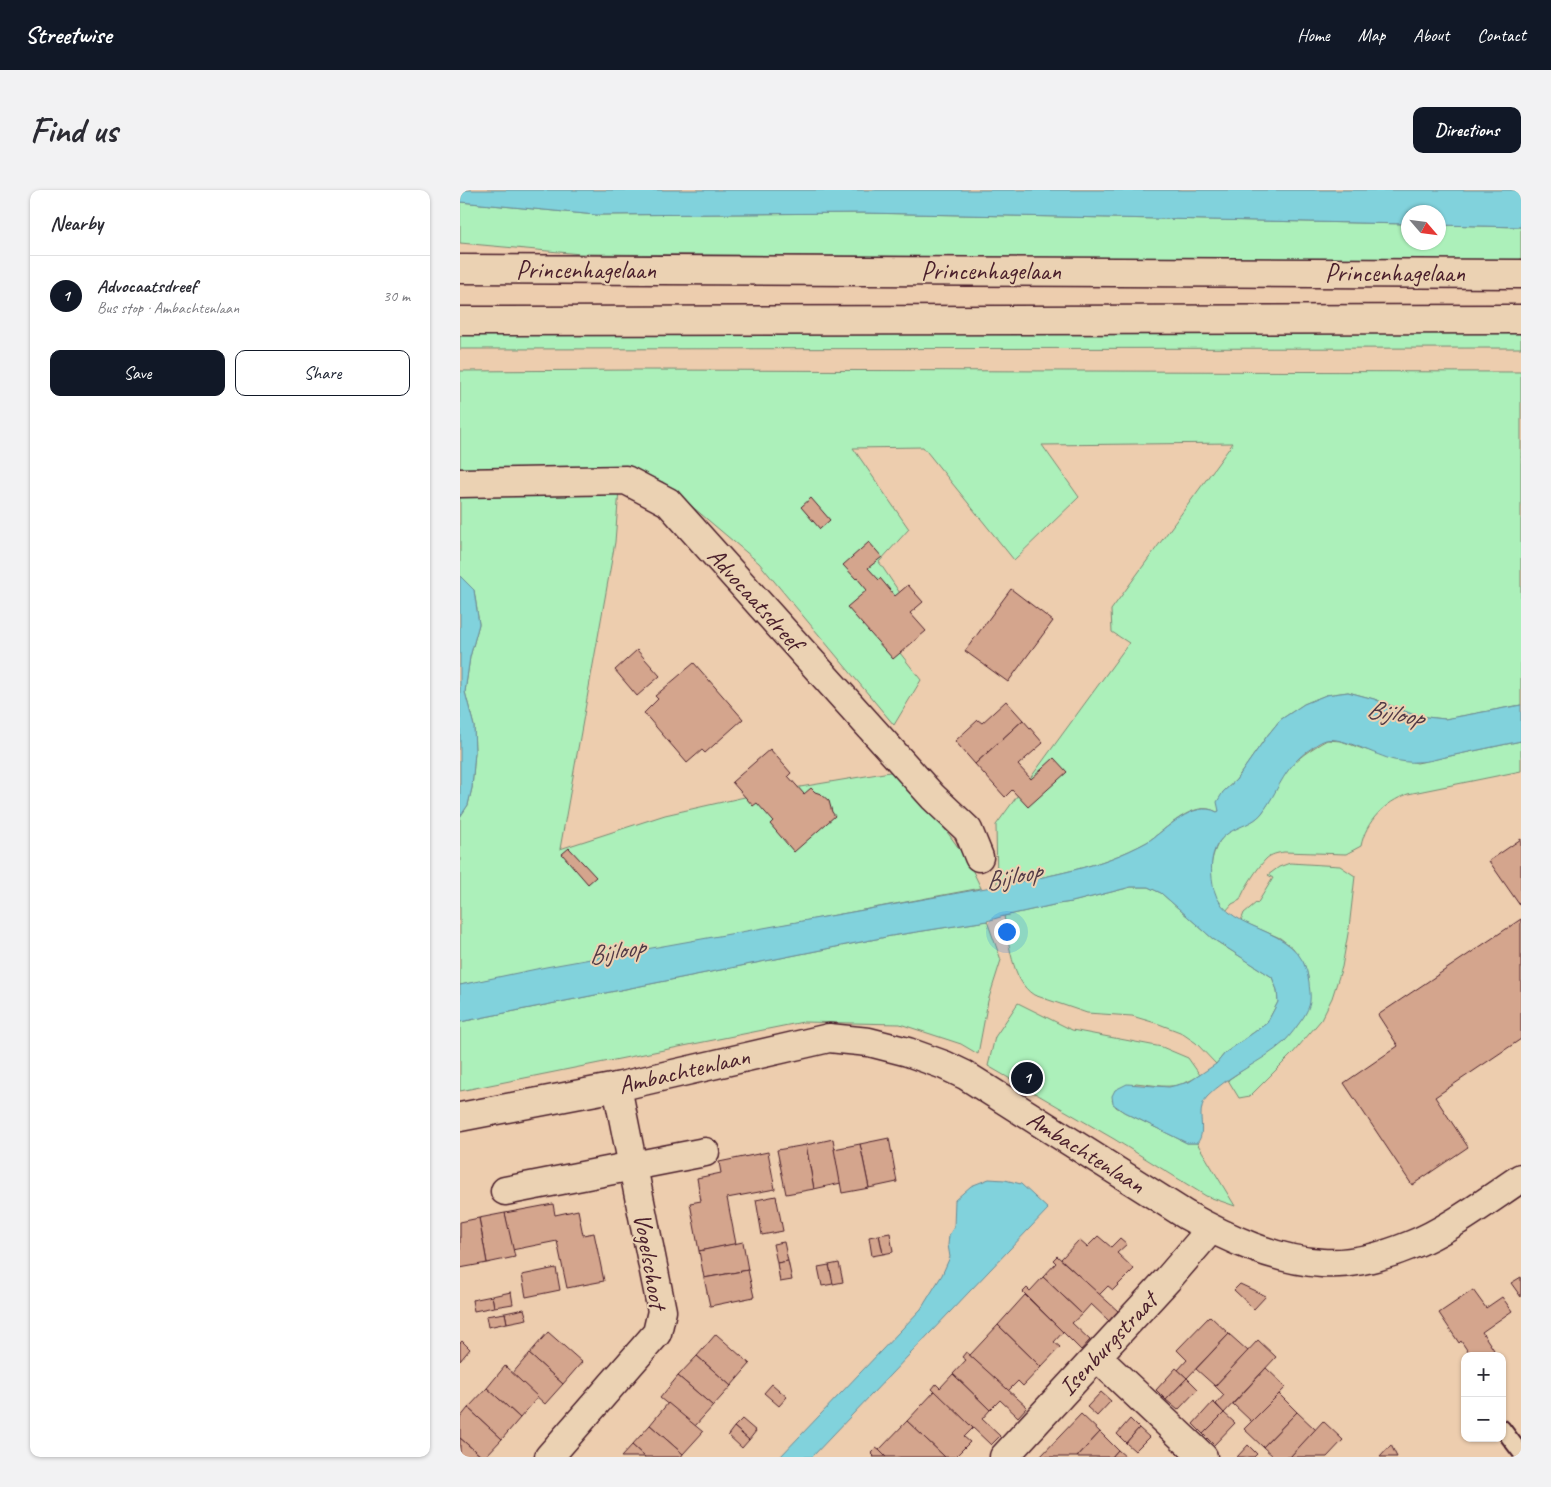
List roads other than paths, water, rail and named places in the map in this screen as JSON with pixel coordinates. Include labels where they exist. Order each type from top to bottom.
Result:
[{"type":"street","name":"Princenhagelaan","points":[[460,269],[1521,274]]},
{"type":"street","name":"Princenhagelaan","points":[[460,321],[1521,319]]},
{"type":"street","name":"Advocaatsdreef","points":[[460,482],[626,480],[668,502],[933,797],[968,830],[980,857]]},
{"type":"street","name":"Ambachtenlaan","points":[[460,1117],[617,1086],[829,1038],[869,1042],[908,1052],[944,1065],[964,1075],[1211,1229],[1267,1252],[1305,1261],[1337,1263],[1367,1258],[1411,1245],[1438,1232],[1521,1178]]},
{"type":"street","name":"Vogelschoot","points":[[549,1457],[657,1333],[662,1311],[617,1086]]},
{"type":"street","points":[[505,1191],[705,1152]]},
{"type":"street","name":"Isenburgstraat","points":[[1004,1457],[1168,1280],[1211,1229]]},
{"type":"street","points":[[1097,1357],[1203,1457]]},
{"type":"lane","points":[[1506,1433],[1521,1453]]},
{"type":"water","points":[[460,190],[1521,190],[1521,227],[1446,225],[1446,205],[1401,205],[1401,224],[863,213],[596,215],[460,202]]},
{"type":"water","points":[[460,576],[474,590],[479,624],[470,657],[465,692],[474,726],[475,752],[472,788],[468,805],[460,817]]},
{"type":"water","name":"Bijloop","points":[[1348,692],[1374,699],[1417,716],[1445,719],[1521,705],[1521,741],[1430,761],[1411,762],[1387,758],[1341,741],[1326,740],[1306,752],[1291,766],[1268,805],[1257,818],[1227,834],[1217,845],[1212,861],[1212,878],[1217,898],[1228,911],[1243,921],[1276,937],[1291,947],[1303,961],[1309,982],[1310,1003],[1303,1018],[1284,1042],[1225,1082],[1207,1097],[1203,1103],[1201,1133],[1197,1143],[1187,1143],[1124,1112],[1113,1104],[1112,1096],[1115,1090],[1127,1084],[1169,1087],[1189,1082],[1216,1064],[1225,1053],[1267,1023],[1278,1002],[1277,990],[1272,977],[1213,939],[1161,893],[1148,887],[1131,887],[987,921],[891,936],[460,1022],[460,985],[546,967],[1036,879],[1093,865],[1147,842],[1189,813],[1208,809],[1219,811],[1217,802],[1223,792],[1236,780],[1280,720],[1304,704],[1326,695]]},
{"type":"water","points":[[989,1179],[1021,1184],[1048,1209],[812,1457],[780,1457],[921,1309],[942,1275],[950,1257],[948,1245],[949,1235],[954,1227],[955,1200],[971,1186]]},
{"type":"place","name":"Advocaatsdreef","points":[[1027,1078]]}]
